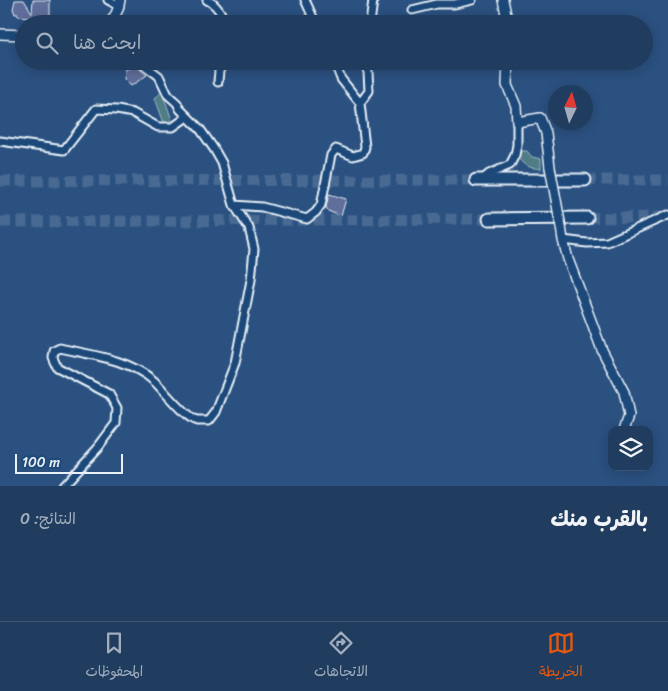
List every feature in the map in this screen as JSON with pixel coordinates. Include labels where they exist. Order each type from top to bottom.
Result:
[{"type":"main road","points":[[479,180],[585,180]]},
{"type":"main road","points":[[489,219],[587,218]]},
{"type":"street","points":[[108,0],[120,3],[115,15]]},
{"type":"street","points":[[207,0],[213,3],[222,15]]},
{"type":"street","points":[[304,0],[312,15]]},
{"type":"street","points":[[371,15],[373,0]]},
{"type":"street","points":[[412,10],[437,4],[455,4],[472,0]]},
{"type":"street","points":[[503,0],[506,15]]},
{"type":"street","points":[[0,34],[15,35]]},
{"type":"street","points":[[62,486],[98,447],[116,423],[117,408],[109,394],[58,366],[53,358],[54,351],[60,348],[116,361],[138,369],[154,380],[188,416],[196,421],[209,421],[216,412],[235,363],[251,280],[254,249],[249,228],[234,205],[222,163],[218,156],[200,129],[168,95],[159,76],[151,70]]},
{"type":"street","points":[[218,82],[220,70]]},
{"type":"street","points":[[234,205],[262,208],[306,219],[316,212],[321,205],[330,155],[336,149],[353,156],[363,153],[365,147],[360,103],[341,79],[338,70]]},
{"type":"street","points":[[360,103],[369,91],[367,70]]},
{"type":"street","points":[[479,180],[510,165],[515,155],[516,106],[507,85],[508,70]]},
{"type":"street","points":[[0,141],[64,150],[96,109],[133,113],[158,127],[173,127],[187,116]]},
{"type":"street","points":[[517,122],[540,118],[546,133],[550,167],[568,259],[602,350],[624,392],[629,416],[625,426]]},
{"type":"street","points":[[563,240],[587,243],[607,242],[668,215]]},
{"type":"green space","points":[[162,92],[172,120],[164,123],[155,98]]},
{"type":"green space","points":[[520,149],[521,151],[527,151],[532,157],[541,159],[541,169],[524,164],[517,156]]},
{"type":"building","points":[[15,0],[24,0],[32,13],[33,0],[50,0],[50,15],[18,15],[15,14],[13,9]]},
{"type":"building","points":[[125,70],[141,70],[147,75],[131,86],[124,79]]},
{"type":"building","points":[[329,194],[346,199],[341,216],[328,211],[326,207]]},
{"type":"tunnel","points":[[0,181],[476,180]]},
{"type":"tunnel","points":[[585,180],[668,180]]},
{"type":"tunnel","points":[[587,218],[668,217]]},
{"type":"tunnel","points":[[0,222],[489,219]]}]
